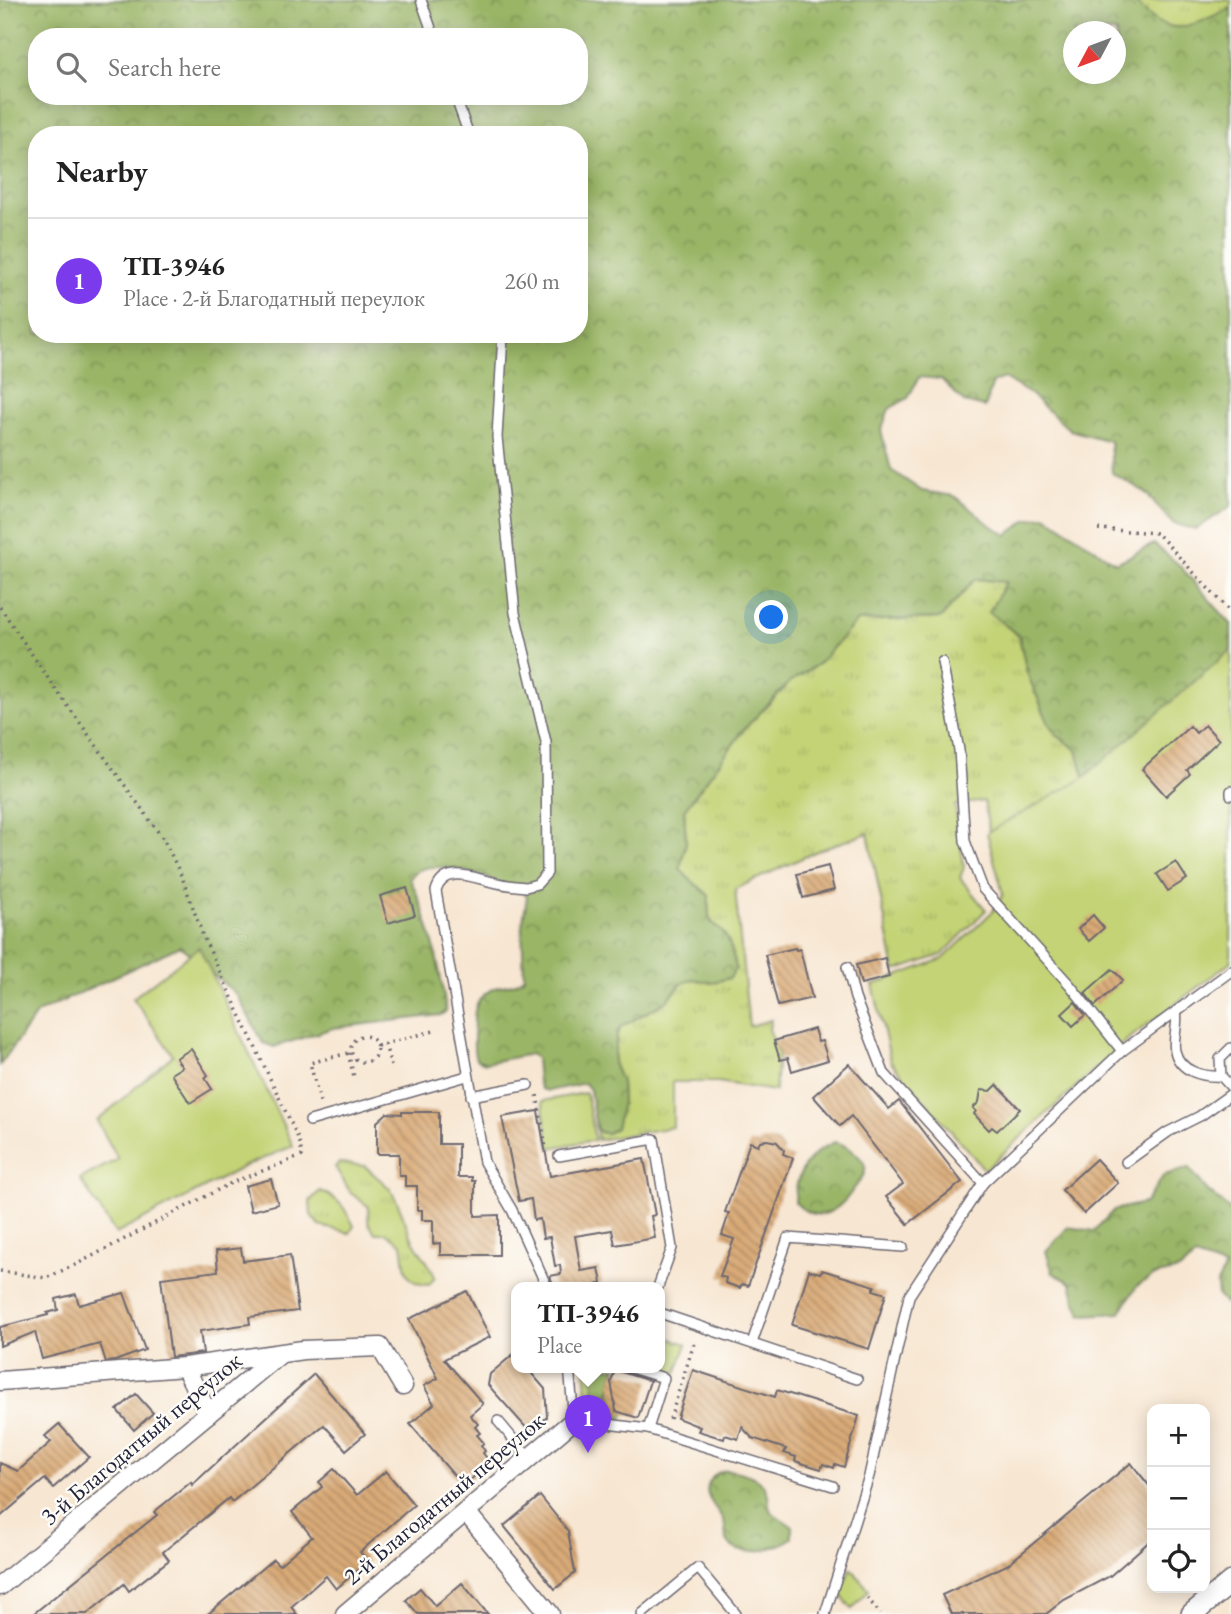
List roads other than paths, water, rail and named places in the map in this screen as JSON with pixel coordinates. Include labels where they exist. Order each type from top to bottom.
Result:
[{"type":"street","points":[[0,1381],[185,1367],[303,1350],[380,1347],[403,1386]]},
{"type":"street","name":"3-й Благодатный переулок","points":[[0,1586],[280,1354]]},
{"type":"street","points":[[185,1367],[208,1414]]},
{"type":"street","name":"2-й Благодатный переулок","points":[[345,1614],[574,1420]]},
{"type":"street","points":[[466,1512],[550,1614]]},
{"type":"street","points":[[1192,1614],[1231,1582]]},
{"type":"lane","points":[[421,0],[431,28]]},
{"type":"lane","points":[[458,105],[466,126]]},
{"type":"lane","points":[[502,343],[497,437],[515,613],[546,742],[547,873],[537,884],[527,887],[506,885],[467,874],[445,877],[438,884],[436,898],[484,1162],[512,1210],[545,1282]]},
{"type":"lane","points":[[942,662],[959,750],[965,841],[983,889],[1070,985],[1122,1051]]},
{"type":"lane","points":[[847,967],[855,998],[884,1073],[983,1183]]},
{"type":"lane","points":[[825,1614],[869,1476],[909,1296],[983,1183],[1122,1051],[1231,971]]},
{"type":"lane","points":[[1176,1012],[1178,1021],[1175,1050],[1182,1065],[1194,1073],[1221,1076]]},
{"type":"lane","points":[[1231,1048],[1220,1059],[1221,1076],[1231,1087]]},
{"type":"lane","points":[[310,1121],[467,1076]]},
{"type":"lane","points":[[471,1096],[528,1085]]},
{"type":"lane","points":[[1126,1162],[1168,1132],[1200,1116],[1231,1094]]},
{"type":"lane","points":[[559,1156],[654,1139],[672,1248],[660,1282]]},
{"type":"lane","points":[[752,1343],[788,1238],[903,1248]]},
{"type":"lane","points":[[665,1314],[857,1379]]},
{"type":"lane","points":[[570,1373],[574,1420],[648,1429],[833,1486]]},
{"type":"lane","points":[[648,1373],[664,1378],[648,1429]]},
{"type":"lane","points":[[498,1421],[529,1458]]},
{"type":"lane","points":[[642,1614],[698,1568],[736,1614]]},
{"type":"place","name":"ТП-3946","points":[[588,1453]]}]
